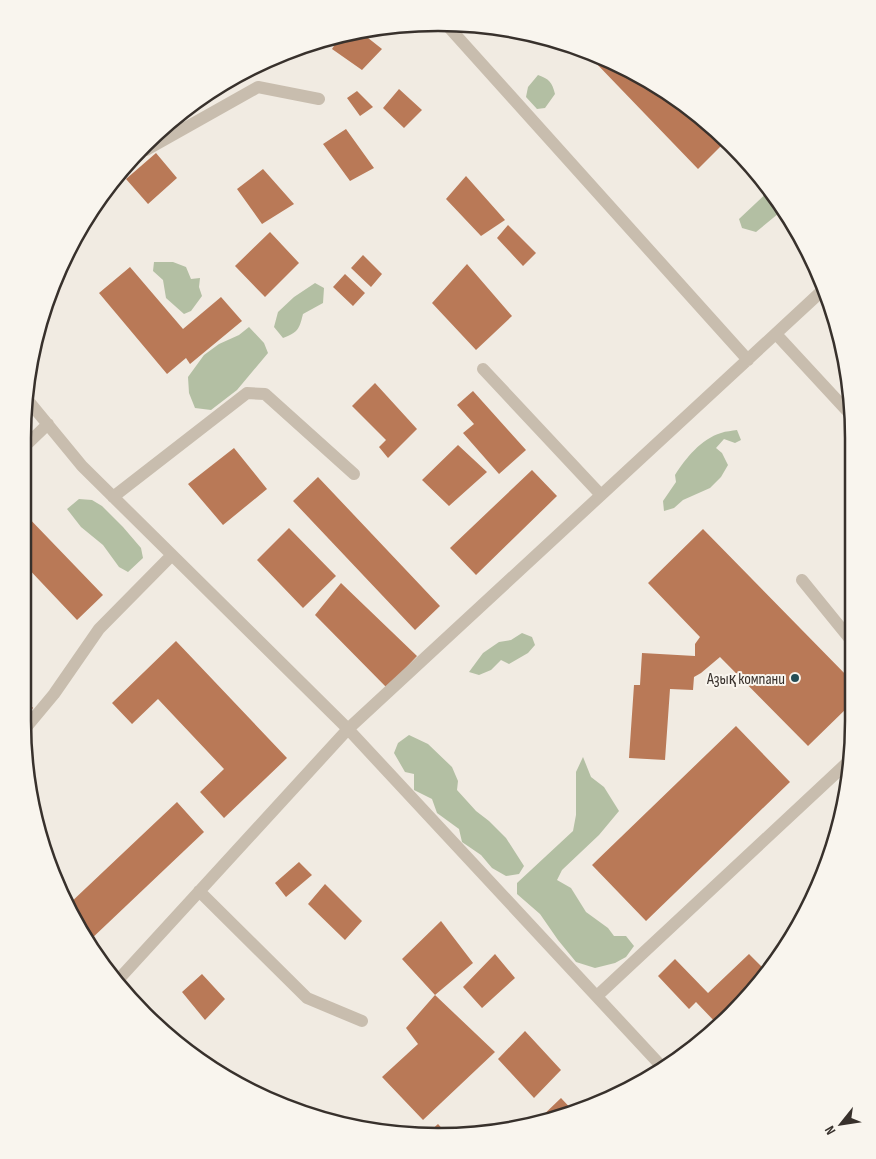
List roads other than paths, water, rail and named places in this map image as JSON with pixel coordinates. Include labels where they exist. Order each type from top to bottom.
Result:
[{"type":"street","points":[[453,32],[748,360]]},
{"type":"street","points":[[157,144],[258,87],[319,99]]},
{"type":"street","points":[[121,976],[348,729],[818,294]]},
{"type":"street","points":[[776,334],[844,407]]},
{"type":"street","points":[[484,369],[601,495]]},
{"type":"street","points":[[113,497],[247,392],[265,394],[354,474]]},
{"type":"street","points":[[33,406],[82,466],[348,729],[658,1063]]},
{"type":"street","points":[[31,440],[48,424]]},
{"type":"street","points":[[31,722],[54,694],[99,629],[172,555]]},
{"type":"street","points":[[802,580],[845,633]]},
{"type":"street","points":[[597,996],[842,768]]},
{"type":"street","points":[[199,891],[307,998],[362,1021]]},
{"type":"place","name":"Азық компани","points":[[795,678]]}]
